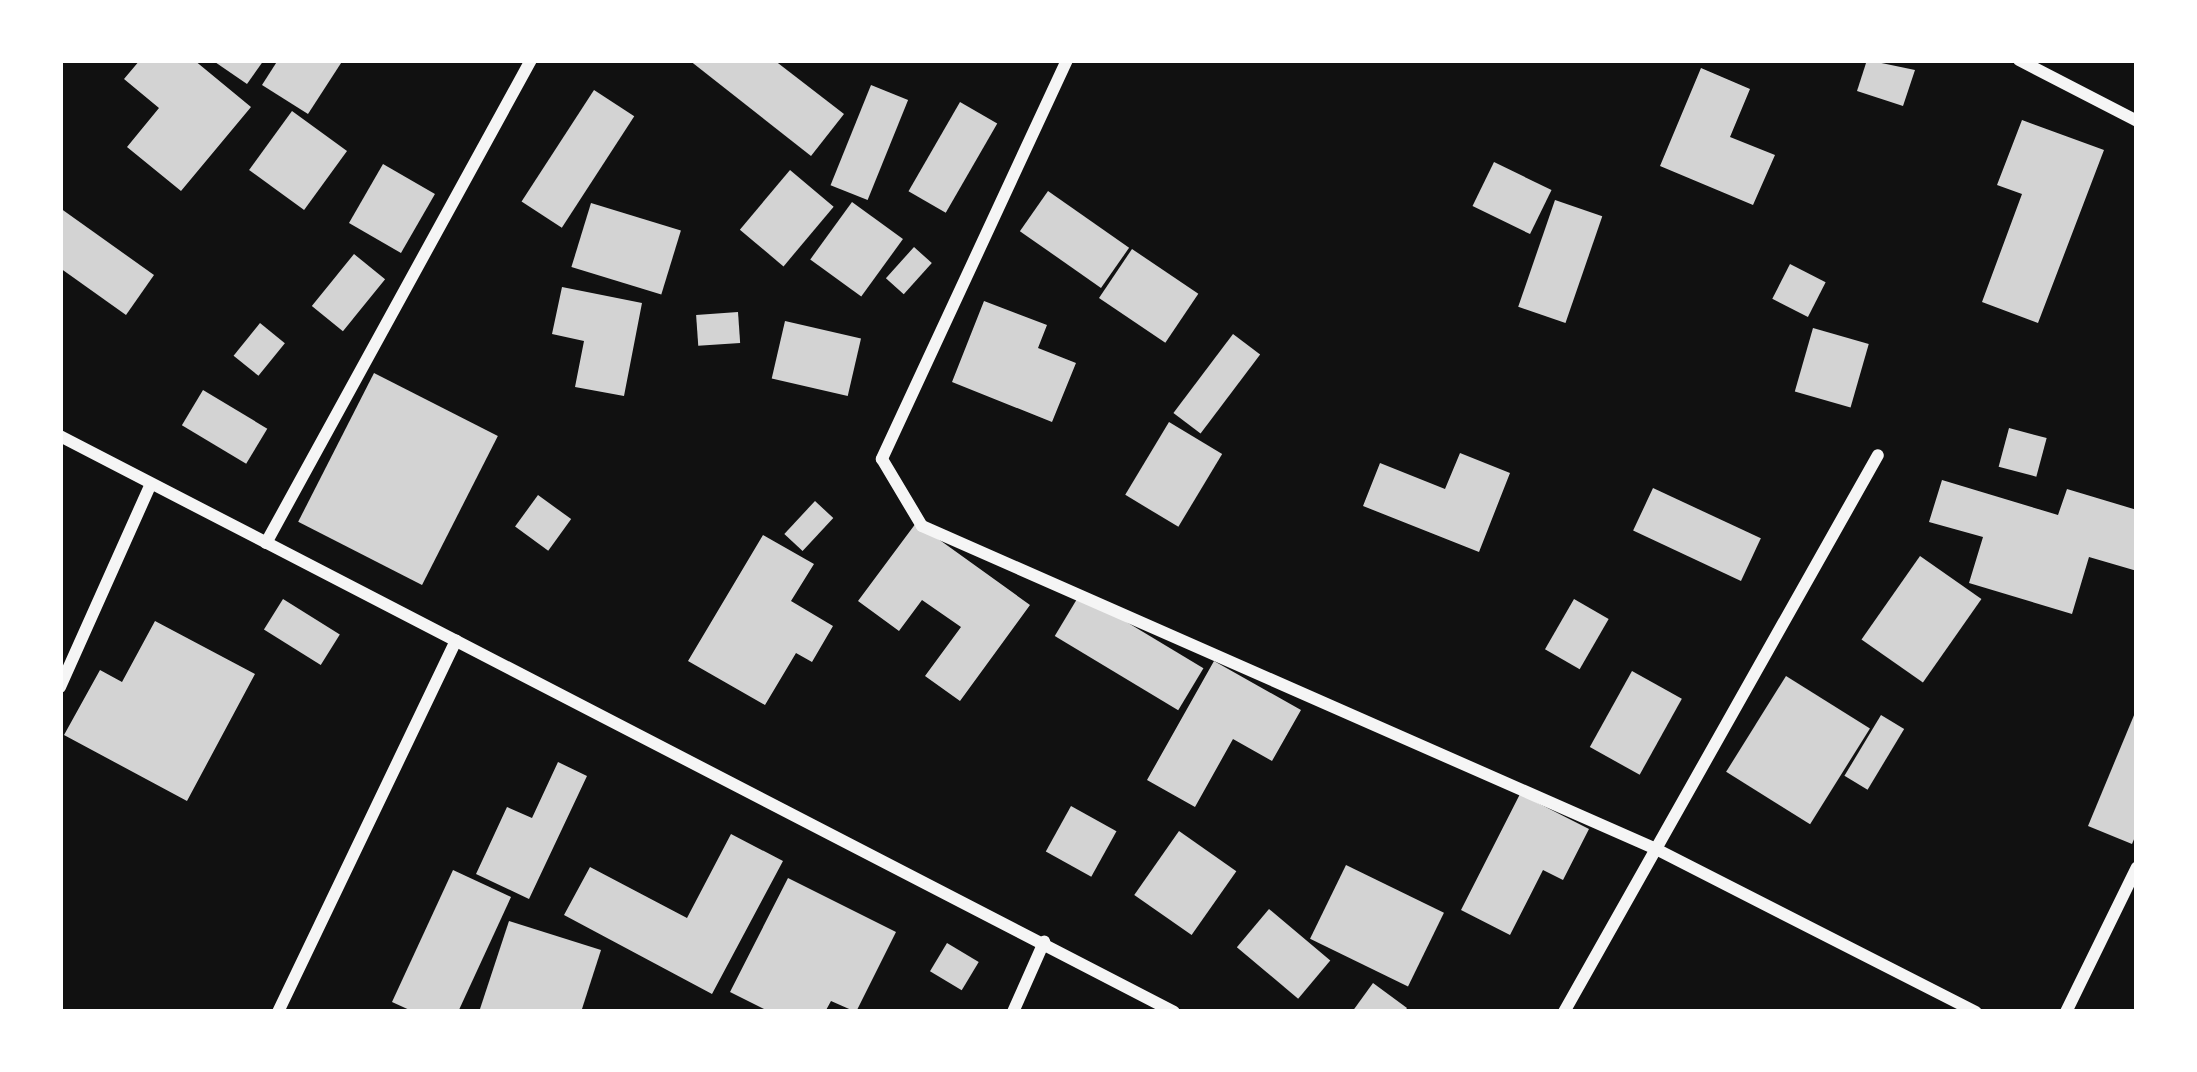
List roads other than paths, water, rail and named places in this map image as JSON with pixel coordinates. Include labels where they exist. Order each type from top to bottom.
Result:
[{"type":"street","points":[[266,543],[530,60]]},
{"type":"street","points":[[1067,60],[883,459],[922,526],[1656,849],[1976,1012]]},
{"type":"street","points":[[2019,60],[2137,121]]},
{"type":"street","points":[[60,436],[1174,1012]]},
{"type":"street","points":[[1564,1012],[1878,455]]},
{"type":"street","points":[[60,687],[151,484]]},
{"type":"street","points":[[278,1012],[456,640]]},
{"type":"street","points":[[2066,1012],[2137,867]]},
{"type":"street","points":[[1013,1012],[1044,942]]}]
